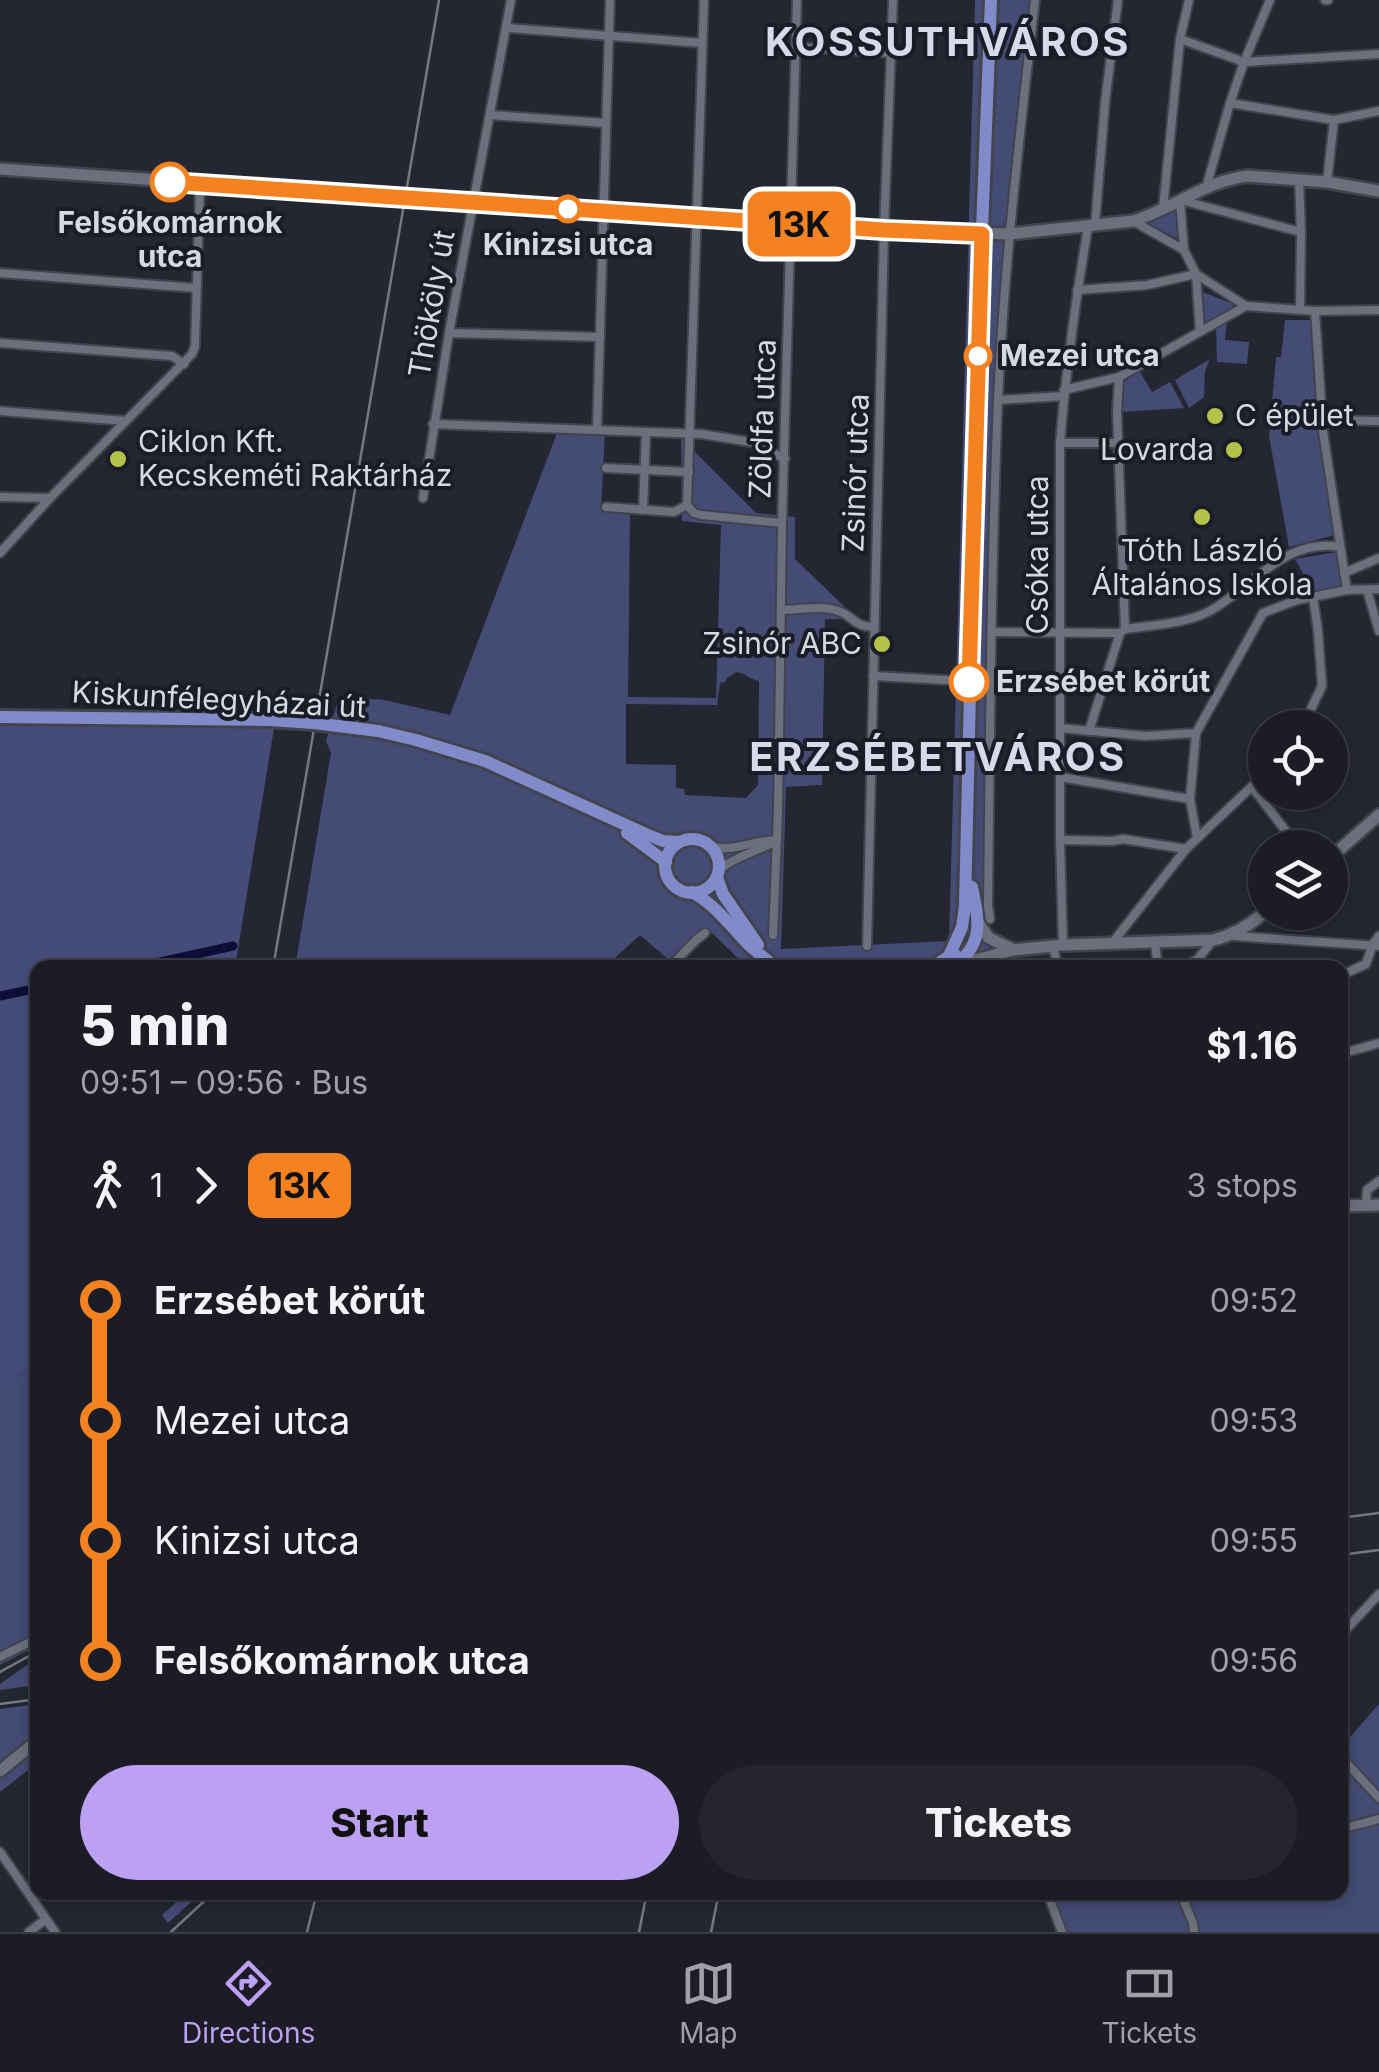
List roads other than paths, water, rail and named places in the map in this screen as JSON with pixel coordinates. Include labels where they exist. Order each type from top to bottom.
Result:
[{"type":"main road","points":[[953,960],[965,906],[991,0]]},
{"type":"main road","name":"Kiskunfélegyházai út","points":[[0,716],[270,720],[378,732],[484,762],[663,841],[679,842]]},
{"type":"main road","name":"Kiskunfélegyházai út","points":[[600,815],[666,862]]},
{"type":"main road","points":[[764,956],[749,946],[708,902],[673,884],[666,862],[679,842],[696,839],[712,848],[718,858],[722,894],[768,960]]},
{"type":"main road","points":[[959,960],[966,957],[984,920],[966,862]]},
{"type":"main road","points":[[692,892],[707,888],[718,873]]},
{"type":"main road","points":[[965,906],[974,944]]},
{"type":"street","name":"Thököly út","points":[[423,498],[449,333],[511,0]]},
{"type":"street","points":[[598,430],[610,0]]},
{"type":"street","points":[[704,0],[687,505],[701,515],[782,523]]},
{"type":"street","name":"Zöldfa utca","points":[[773,935],[797,0]]},
{"type":"street","name":"Zsinór utca","points":[[867,946],[893,0]]},
{"type":"street","points":[[1014,950],[988,938],[984,920],[988,906],[998,400],[1009,234],[1035,0]]},
{"type":"street","name":"Csóka utca","points":[[1058,960],[1060,443],[1077,290],[1092,226],[1118,0]]},
{"type":"street","points":[[1163,209],[1180,39],[1189,0]]},
{"type":"street","points":[[1206,188],[1230,103],[1270,0]]},
{"type":"street","points":[[507,28],[702,43]]},
{"type":"street","points":[[1180,39],[1244,62],[1379,54]]},
{"type":"street","points":[[796,47],[890,53]]},
{"type":"street","points":[[1230,103],[1334,120],[1379,111]]},
{"type":"street","points":[[490,115],[606,123]]},
{"type":"street","points":[[1326,182],[1334,120]]},
{"type":"street","points":[[0,169],[982,234],[1133,221],[1206,188],[1247,176],[1379,191]]},
{"type":"street","points":[[1299,179],[1300,310]]},
{"type":"street","points":[[0,553],[192,354],[200,184]]},
{"type":"street","points":[[1183,198],[1198,206],[1302,232]]},
{"type":"street","points":[[1183,198],[1184,250],[1196,274],[1200,331]]},
{"type":"street","points":[[1133,221],[1184,250]]},
{"type":"street","points":[[0,273],[196,288]]},
{"type":"street","points":[[1077,290],[1148,286],[1196,274],[1246,306],[1379,310]]},
{"type":"street","points":[[998,400],[1064,393],[1119,376],[1246,306]]},
{"type":"street","points":[[1315,311],[1322,420],[1347,590]]},
{"type":"street","points":[[449,333],[600,337]]},
{"type":"street","points":[[0,344],[172,356],[184,364]]},
{"type":"street","points":[[1089,731],[1123,631],[1119,376]]},
{"type":"street","points":[[0,411],[126,421]]},
{"type":"street","points":[[1322,420],[1379,421]]},
{"type":"street","points":[[433,424],[690,434],[751,442],[785,459]]},
{"type":"street","points":[[643,510],[646,432]]},
{"type":"street","points":[[1060,443],[1118,443]]},
{"type":"street","points":[[606,468],[688,472]]},
{"type":"street","points":[[0,496],[50,498]]},
{"type":"street","points":[[606,507],[674,512],[687,505]]},
{"type":"street","points":[[993,632],[1123,631],[1191,619],[1212,610],[1286,556],[1324,544],[1340,547]]},
{"type":"street","points":[[1344,573],[1379,558]]},
{"type":"street","points":[[1197,838],[1190,799],[1196,733],[1263,613],[1313,596],[1379,589]]},
{"type":"street","points":[[1368,590],[1379,631]]},
{"type":"street","points":[[1311,710],[1322,686],[1313,596]]},
{"type":"street","points":[[781,610],[834,610],[857,624],[874,627]]},
{"type":"street","points":[[873,676],[946,680]]},
{"type":"street","points":[[1060,728],[1146,736],[1196,733]]},
{"type":"street","points":[[1060,777],[1190,799]]},
{"type":"street","points":[[1113,942],[1186,849],[1248,791]]},
{"type":"street","points":[[1270,810],[1285,830]]},
{"type":"street","points":[[1348,842],[1379,815]]},
{"type":"street","points":[[1060,840],[1123,839],[1186,849]]},
{"type":"street","points":[[712,848],[731,849],[777,840]]},
{"type":"street","points":[[718,873],[740,855],[777,840]]},
{"type":"street","points":[[1230,936],[1248,926]]},
{"type":"street","points":[[1260,930],[1268,937]]},
{"type":"street","points":[[676,960],[705,934]]},
{"type":"street","points":[[966,960],[1058,945],[1213,940],[1230,936],[1377,942],[1366,964],[1348,972]]},
{"type":"street","points":[[1195,960],[1213,940]]},
{"type":"street","points":[[1154,943],[1157,960]]},
{"type":"street","points":[[974,944],[1014,950]]},
{"type":"street","points":[[760,960],[764,956]]},
{"type":"street","points":[[1348,1052],[1379,1043]]},
{"type":"street","points":[[1372,1205],[1367,1190],[1379,1181]]},
{"type":"street","points":[[1348,1627],[1379,1594]]},
{"type":"street","points":[[0,1658],[30,1642]]},
{"type":"street","points":[[0,1771],[30,1747]]},
{"type":"street","points":[[1348,1765],[1379,1798]]},
{"type":"street","points":[[1348,1827],[1379,1819]]},
{"type":"street","points":[[0,1852],[30,1896]]},
{"type":"street","points":[[32,1900],[55,1932]]},
{"type":"street","points":[[1050,1900],[1062,1932]]},
{"type":"street","points":[[1183,1900],[1194,1928]]},
{"type":"street","points":[[30,1932],[46,1920]]},
{"type":"waterway","points":[[169,960],[233,946]]},
{"type":"waterway","points":[[0,996],[30,990]]},
{"type":"railway","points":[[274,960],[439,0]]},
{"type":"railway","points":[[1348,1517],[1379,1513]]},
{"type":"railway","points":[[1348,1554],[1379,1550]]},
{"type":"railway","points":[[0,1672],[30,1655]]},
{"type":"railway","points":[[0,1704],[30,1700]]},
{"type":"railway","points":[[171,1932],[205,1900]]},
{"type":"railway","points":[[307,1932],[315,1900]]},
{"type":"railway","points":[[639,1932],[645,1900]]},
{"type":"railway","points":[[711,1932],[717,1900]]},
{"type":"place","name":"Felsőkomárnok utca","points":[[170,182]]},
{"type":"place","name":"Kinizsi utca","points":[[568,209]]},
{"type":"place","name":"Mezei utca","points":[[978,356]]},
{"type":"place","name":"C épület","points":[[1215,416]]},
{"type":"place","name":"Lovarda","points":[[1234,450]]},
{"type":"place","name":"Ciklon Kft. Kecskeméti Raktárház","points":[[118,459]]},
{"type":"place","name":"Tóth László Általános Iskola","points":[[1202,517]]},
{"type":"place","name":"Zsinór ABC","points":[[882,644]]},
{"type":"place","name":"Erzsébet körút","points":[[969,682]]},
{"type":"district","name":"KOSSUTHVÁROS","points":[[948,42]]},
{"type":"district","name":"ERZSÉBETVÁROS","points":[[938,757]]}]
